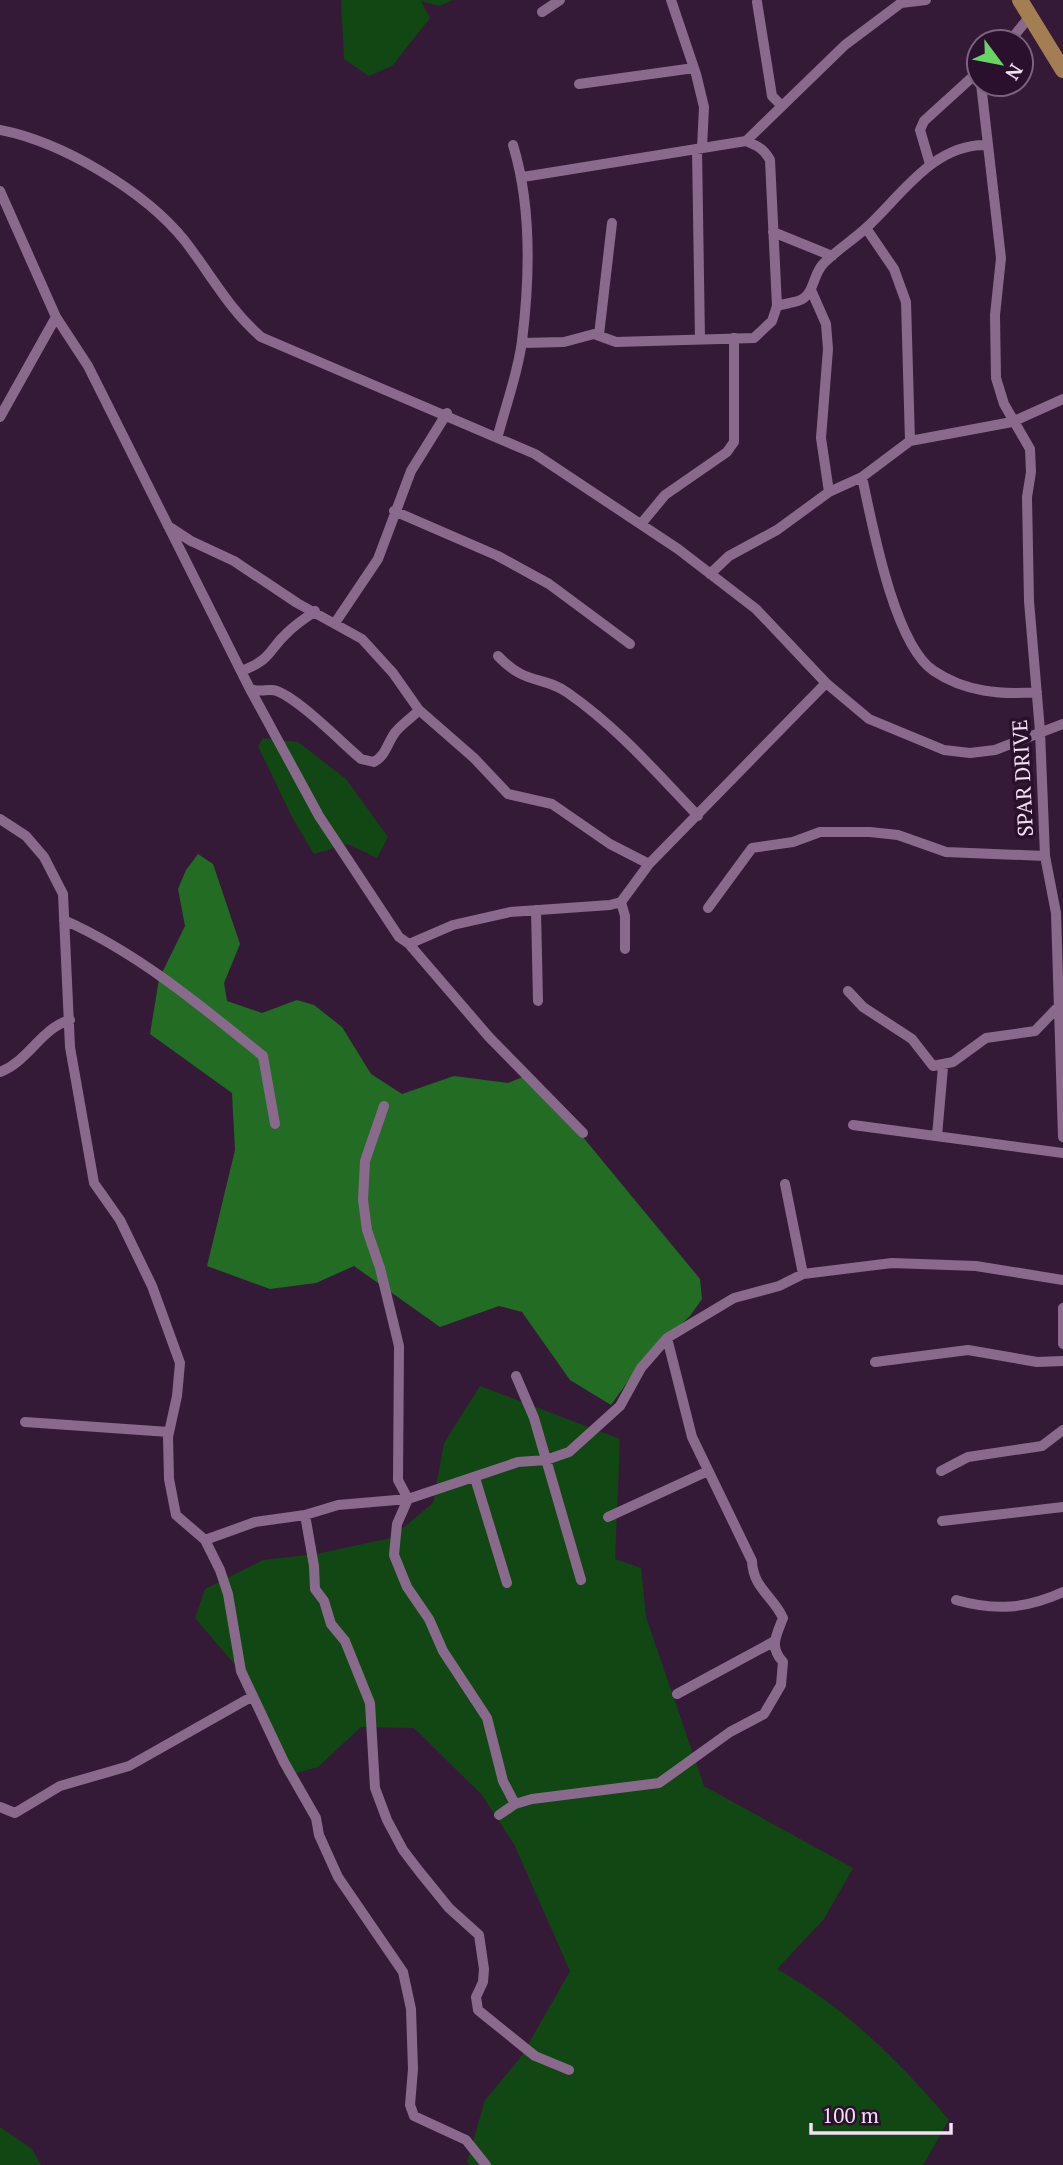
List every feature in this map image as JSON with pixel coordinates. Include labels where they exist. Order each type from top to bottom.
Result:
[{"type":"main road","points":[[1020,0],[1063,70]]},
{"type":"street","points":[[542,12],[560,0]]},
{"type":"street","points":[[671,0],[704,107],[700,149],[700,340]]},
{"type":"street","points":[[523,177],[746,141],[845,45],[901,3],[926,0]]},
{"type":"street","points":[[757,2],[772,96],[782,106]]},
{"type":"street","points":[[1020,28],[1030,16]]},
{"type":"street","points":[[579,84],[694,68]]},
{"type":"street","points":[[930,164],[920,130],[924,121],[965,88]]},
{"type":"street","name":"SPAR DRIVE","points":[[981,98],[1001,258],[995,315],[996,378],[1012,422],[1030,449],[1031,472],[1027,498],[1029,601],[1040,731],[1045,856],[1056,914],[1063,1137]]},
{"type":"street","points":[[0,130],[27,135],[51,146],[123,187],[185,241],[201,268],[237,316],[261,337],[447,413],[535,453],[641,524],[756,609],[826,683],[869,719],[944,750],[970,754],[995,750],[1063,724]]},
{"type":"street","points":[[522,343],[544,344],[599,335],[616,342],[754,338],[765,331],[777,306],[771,160],[765,150],[746,141]]},
{"type":"street","points":[[829,492],[821,438],[828,349],[825,324],[811,290],[814,276],[930,164],[972,144],[986,145]]},
{"type":"street","points":[[498,435],[522,343],[528,220],[523,177],[513,145]]},
{"type":"street","points":[[0,191],[56,317],[88,366],[250,689],[319,816],[393,928],[489,1037],[583,1133]]},
{"type":"street","points":[[599,335],[612,223]]},
{"type":"street","points":[[866,228],[894,269],[906,302],[910,441]]},
{"type":"street","points":[[773,232],[832,256]]},
{"type":"street","points":[[777,306],[798,301],[811,290]]},
{"type":"street","points":[[0,416],[56,317]]},
{"type":"street","points":[[641,524],[665,495],[727,452],[734,442],[734,338]]},
{"type":"street","points":[[710,574],[729,556],[777,530],[829,492],[862,477],[910,441],[1012,422],[1063,399]]},
{"type":"street","points":[[335,623],[378,559],[411,471],[447,413]]},
{"type":"street","points":[[862,477],[893,602],[916,649],[933,670],[978,690],[1009,694],[1037,692]]},
{"type":"street","points":[[394,511],[498,556],[550,584],[630,644]]},
{"type":"street","points":[[167,526],[191,541],[234,561],[297,603],[362,639],[377,654],[419,710],[474,758],[508,794],[552,804],[610,844],[649,864]]},
{"type":"street","points":[[241,671],[260,664],[286,633],[315,611]]},
{"type":"street","points":[[498,656],[511,670],[525,678],[565,690],[582,703],[647,761],[698,816]]},
{"type":"street","points":[[409,944],[453,925],[510,912],[621,902],[649,864],[698,816],[780,727],[826,683]]},
{"type":"street","points":[[250,689],[259,692],[274,690],[290,698],[361,759],[374,762],[383,757],[395,732],[406,725],[419,710]]},
{"type":"street","points":[[0,819],[26,836],[44,857],[63,894],[74,1080],[94,1183],[120,1220],[152,1286],[166,1329],[178,1353],[177,1396],[169,1433],[169,1479],[176,1515],[205,1540],[212,1555],[228,1594],[236,1657],[284,1762],[316,1818],[319,1835],[338,1877],[402,1972],[411,2009],[413,2069],[410,2105],[414,2116],[466,2140],[486,2165]]},
{"type":"street","points":[[708,908],[752,848],[793,842],[820,832],[898,835],[946,852],[1045,856]]},
{"type":"street","points":[[621,902],[625,916],[625,949]]},
{"type":"street","points":[[536,910],[538,1001]]},
{"type":"street","points":[[64,920],[104,938],[147,965],[263,1056],[275,1124]]},
{"type":"street","points":[[848,991],[863,1007],[912,1039],[933,1066],[943,1067],[986,1038],[1035,1031],[1058,1007]]},
{"type":"street","points":[[0,1072],[34,1049],[51,1027],[70,1020]]},
{"type":"street","points":[[937,1136],[943,1067]]},
{"type":"street","points":[[384,1106],[365,1161],[363,1200],[367,1230],[380,1268],[399,1346],[398,1480],[408,1499]]},
{"type":"street","points":[[853,1125],[1063,1153]]},
{"type":"street","points":[[785,1184],[803,1274]]},
{"type":"street","points":[[205,1540],[256,1522],[305,1515],[338,1504],[408,1499],[518,1462],[546,1460],[569,1451],[620,1406],[641,1368],[667,1338],[734,1298],[779,1286],[803,1274],[913,1263],[976,1266],[1063,1280]]},
{"type":"street","points":[[1063,1308],[1063,1344]]},
{"type":"street","points":[[499,1815],[514,1804],[532,1799],[659,1783],[730,1732],[764,1714],[781,1685],[783,1662],[776,1654],[773,1642],[783,1618],[776,1602],[762,1591],[752,1576],[751,1561],[692,1437],[667,1338]]},
{"type":"street","points":[[875,1362],[968,1350],[1037,1362],[1063,1361]]},
{"type":"street","points":[[516,1376],[546,1460],[581,1580]]},
{"type":"street","points":[[25,1422],[169,1433]]},
{"type":"street","points":[[941,1471],[968,1457],[1042,1447],[1063,1430]]},
{"type":"street","points":[[608,1517],[708,1471]]},
{"type":"street","points":[[475,1478],[508,1583]]},
{"type":"street","points":[[408,1499],[397,1524],[394,1555],[407,1587],[429,1619],[443,1651],[487,1718],[503,1781],[514,1804]]},
{"type":"street","points":[[942,1521],[1063,1507]]},
{"type":"street","points":[[305,1515],[315,1589],[324,1601],[331,1624],[345,1641],[370,1703],[376,1765],[375,1788],[387,1820],[411,1861],[449,1908],[479,1936],[484,1969],[483,1982],[475,1997],[478,2010],[535,2056],[569,2070]]},
{"type":"street","points":[[212,1555],[226,1532]]},
{"type":"street","points":[[956,1600],[1007,1609],[1041,1602],[1063,1591]]},
{"type":"street","points":[[677,1695],[773,1642]]},
{"type":"street","points":[[0,1807],[15,1813],[60,1786],[129,1766],[253,1696]]},
{"type":"green space","points":[[341,0],[453,0],[439,6],[421,1],[430,18],[392,66],[369,76],[344,59]]},
{"type":"green space","points":[[263,738],[298,742],[346,779],[388,837],[377,858],[348,844],[314,854],[292,817],[258,746]]},
{"type":"green space","points":[[198,854],[213,864],[240,944],[224,983],[227,1001],[262,1013],[297,1000],[314,1005],[342,1027],[371,1074],[402,1094],[454,1076],[508,1083],[525,1076],[540,1085],[700,1279],[702,1299],[690,1316],[646,1356],[611,1405],[570,1380],[522,1312],[499,1306],[440,1327],[354,1266],[316,1283],[270,1289],[207,1266],[235,1150],[232,1093],[150,1034],[159,979],[185,926],[178,889],[186,870]]},
{"type":"green space","points":[[480,1386],[620,1439],[615,1559],[641,1568],[646,1617],[704,1786],[853,1868],[824,1919],[777,1969],[826,2000],[870,2037],[911,2077],[949,2120],[923,2165],[470,2165],[467,2162],[485,2100],[521,2057],[570,1971],[514,1844],[482,1795],[414,1728],[361,1727],[318,1767],[285,1776],[236,1666],[195,1618],[205,1589],[263,1560],[316,1554],[391,1538],[433,1503],[444,1443]]},
{"type":"green space","points":[[0,2127],[32,2149],[41,2165],[0,2165]]}]
